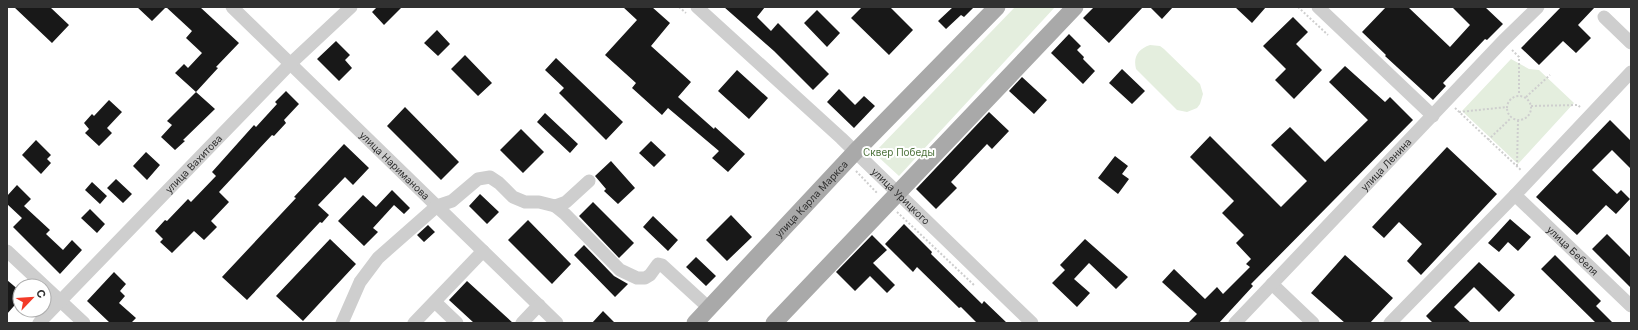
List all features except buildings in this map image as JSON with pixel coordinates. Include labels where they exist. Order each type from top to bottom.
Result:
[{"type":"main road","name":"улица Карла Маркса","points":[[695,323],[855,152],[997,7]]},
{"type":"main road","points":[[774,323],[1075,7]]},
{"type":"street","name":"улица Нариманова","points":[[232,7],[557,323]]},
{"type":"street","name":"улица Вахитова","points":[[39,323],[290,64],[351,7]]},
{"type":"street","name":"улица Урицкого","points":[[697,7],[855,152],[1032,323]]},
{"type":"street","points":[[1318,7],[1433,116]]},
{"type":"street","name":"улица Ленина","points":[[1235,323],[1503,41],[1538,7]]},
{"type":"street","points":[[1604,17],[1631,43]]},
{"type":"street","points":[[1390,323],[1515,195],[1631,72]]},
{"type":"street","points":[[342,323],[352,298],[370,266],[378,258],[437,206],[452,201],[478,179],[490,177],[499,183],[513,197],[526,202],[539,202],[555,206],[565,214],[620,270],[637,278],[645,278],[650,275],[658,264],[662,265],[709,308]]},
{"type":"street","points":[[555,206],[566,202],[589,181]]},
{"type":"street","name":"улица Бебеля","points":[[1515,195],[1631,306]]},
{"type":"street","points":[[7,251],[84,323]]},
{"type":"street","points":[[414,323],[484,251]]},
{"type":"street","points":[[1272,284],[1313,323]]},
{"type":"street","points":[[435,302],[457,323]]},
{"type":"street","points":[[522,323],[539,306]]},
{"type":"path","points":[[1503,41],[1519,57],[1519,95]]},
{"type":"path","points":[[1526,97],[1550,75]]},
{"type":"path","points":[[1519,95],[1526,97],[1531,106],[1529,115],[1518,120],[1511,118],[1506,107],[1509,100],[1512,97],[1519,95]]},
{"type":"path","points":[[1447,101],[1530,178]]},
{"type":"path","points":[[1531,106],[1578,105],[1588,116]]},
{"type":"path","points":[[1459,112],[1506,107]]},
{"type":"path","points":[[1488,140],[1511,118]]},
{"type":"path","points":[[1517,166],[1518,120]]},
{"type":"green space","name":"Сквер Победы","points":[[1015,7],[1055,7],[899,176],[874,153]]},
{"type":"green space","points":[[1150,45],[1160,46],[1164,49],[1200,84],[1203,94],[1197,108],[1187,112],[1177,110],[1136,69],[1135,61],[1137,54],[1142,49]]},
{"type":"green space","points":[[1511,59],[1529,69],[1539,70],[1574,103],[1518,164],[1462,111]]}]
